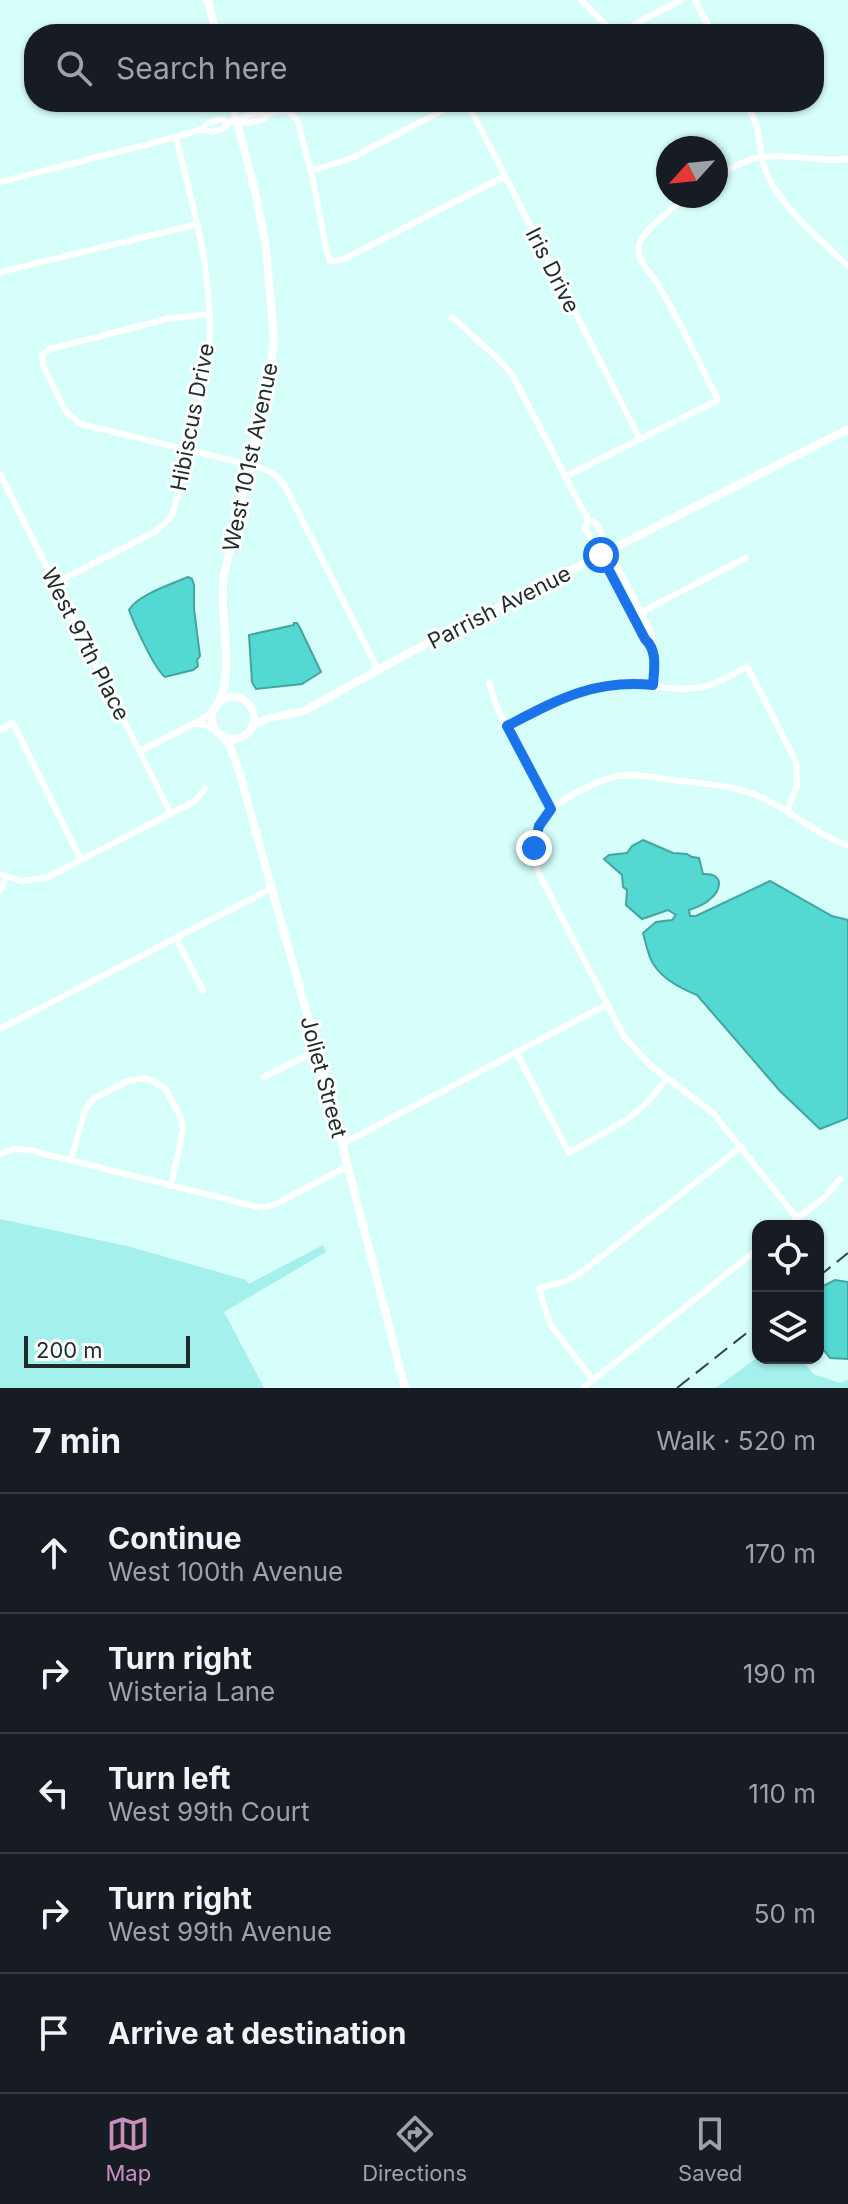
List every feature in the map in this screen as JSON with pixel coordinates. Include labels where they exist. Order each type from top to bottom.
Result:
[{"type":"street","points":[[208,0],[214,24]]},
{"type":"street","points":[[581,0],[605,24]]},
{"type":"street","points":[[635,24],[681,0]]},
{"type":"street","points":[[695,0],[708,24]]},
{"type":"street","name":"West 101st Avenue","points":[[217,705],[223,693],[226,671],[223,582],[270,375],[274,323],[266,248],[256,195],[232,122],[232,112]]},
{"type":"street","points":[[0,182],[176,137],[222,119],[249,123],[264,119],[267,114],[280,112]]},
{"type":"street","points":[[288,112],[297,119],[330,261],[342,260],[505,176]]},
{"type":"street","points":[[311,171],[352,158],[439,112]]},
{"type":"street","name":"Iris Drive","points":[[472,112],[640,439]]},
{"type":"street","points":[[751,112],[757,126],[763,168],[778,192],[806,228],[848,266]]},
{"type":"street","name":"Hibiscus Drive","points":[[55,583],[155,532],[164,526],[174,509],[206,370],[209,314],[198,224],[176,137]]},
{"type":"street","points":[[728,170],[748,160],[777,155],[821,160],[848,159]]},
{"type":"street","points":[[565,477],[718,400],[657,284],[641,261],[639,244],[643,236],[673,208]]},
{"type":"street","points":[[0,272],[198,224]]},
{"type":"street","points":[[209,314],[167,319],[50,349],[42,355],[43,365],[66,412],[77,421],[271,471],[284,484],[378,670]]},
{"type":"street","points":[[452,317],[512,374],[588,520],[596,523],[604,553],[637,615],[645,639],[651,645],[653,685]]},
{"type":"street","name":"Parrish Avenue","points":[[244,735],[260,721],[306,710],[848,429]]},
{"type":"street","name":"West 97th Place","points":[[0,474],[171,814]]},
{"type":"street","points":[[637,615],[745,558]]},
{"type":"street","points":[[507,726],[583,690],[616,684],[683,689],[704,687],[747,666],[796,762],[797,786],[787,811]]},
{"type":"street","name":"West 101st Avenue","points":[[226,671],[231,689],[246,702]]},
{"type":"street","points":[[489,683],[495,703],[551,809]]},
{"type":"street","points":[[140,751],[206,717],[217,705],[232,697],[246,702],[260,713],[277,717]]},
{"type":"street","points":[[246,702],[254,715],[251,728]]},
{"type":"street","points":[[217,705],[212,718],[220,733]]},
{"type":"street","points":[[0,730],[13,723],[81,860]]},
{"type":"street","points":[[192,725],[205,724],[235,739],[244,735]]},
{"type":"street","name":"Joliet Street","points":[[220,733],[229,744],[238,768],[317,1050],[405,1388]]},
{"type":"street","name":"Joliet Street","points":[[238,768],[237,747],[244,735]]},
{"type":"street","points":[[797,1218],[713,1113],[650,1065],[630,1044],[606,1005],[539,874],[535,862],[536,833],[551,809],[566,799],[601,781],[627,775],[744,791],[787,811],[829,838],[848,845]]},
{"type":"street","points":[[0,891],[3,876],[22,881],[41,879],[171,814],[199,798],[205,788]]},
{"type":"street","points":[[0,1029],[270,889]]},
{"type":"street","points":[[176,938],[203,991]]},
{"type":"street","points":[[342,1144],[606,1005]]},
{"type":"street","points":[[264,1077],[317,1050]]},
{"type":"street","points":[[516,1052],[569,1153],[626,1120],[646,1104],[667,1078]]},
{"type":"street","points":[[71,1160],[85,1110],[93,1099],[134,1079],[154,1081],[167,1091],[181,1118],[183,1129],[171,1186]]},
{"type":"street","points":[[593,1380],[550,1324],[539,1288],[579,1274],[741,1147]]},
{"type":"street","points":[[0,1153],[15,1149],[29,1150],[262,1208],[276,1204],[348,1166]]},
{"type":"street","points":[[794,1220],[824,1198],[840,1179]]},
{"type":"street","points":[[583,1388],[752,1254]]},
{"type":"shaded area","points":[[188,577],[194,585],[200,656],[198,666],[165,677],[150,656],[129,610],[147,595]]},
{"type":"shaded area","points":[[294,623],[300,628],[321,672],[302,684],[256,689],[252,682],[249,635]]},
{"type":"shaded area","points":[[643,840],[673,853],[699,858],[703,874],[718,879],[713,897],[689,910],[690,916],[696,916],[770,881],[832,916],[848,920],[848,1118],[820,1129],[780,1091],[697,995],[679,987],[654,965],[643,933],[656,922],[672,920],[676,915],[668,910],[642,919],[626,905],[627,890],[623,887],[622,875],[604,859],[609,855],[627,853]]},
{"type":"shaded area","points":[[0,1219],[127,1246],[246,1280],[249,1284],[323,1245],[326,1252],[224,1312],[264,1388],[0,1388]]},
{"type":"shaded area","points":[[835,1280],[848,1282],[848,1359],[830,1358],[824,1350],[824,1286]]},
{"type":"shaded area","points":[[752,1361],[752,1364],[806,1364],[813,1374],[840,1383],[848,1380],[848,1388],[716,1388]]},
{"type":"railway","points":[[824,1272],[848,1253]]},
{"type":"railway","points":[[677,1388],[752,1329]]},
{"type":"route","points":[[534,848],[539,826],[551,809],[507,726],[583,690],[616,684],[653,685],[651,645],[601,555]]}]
